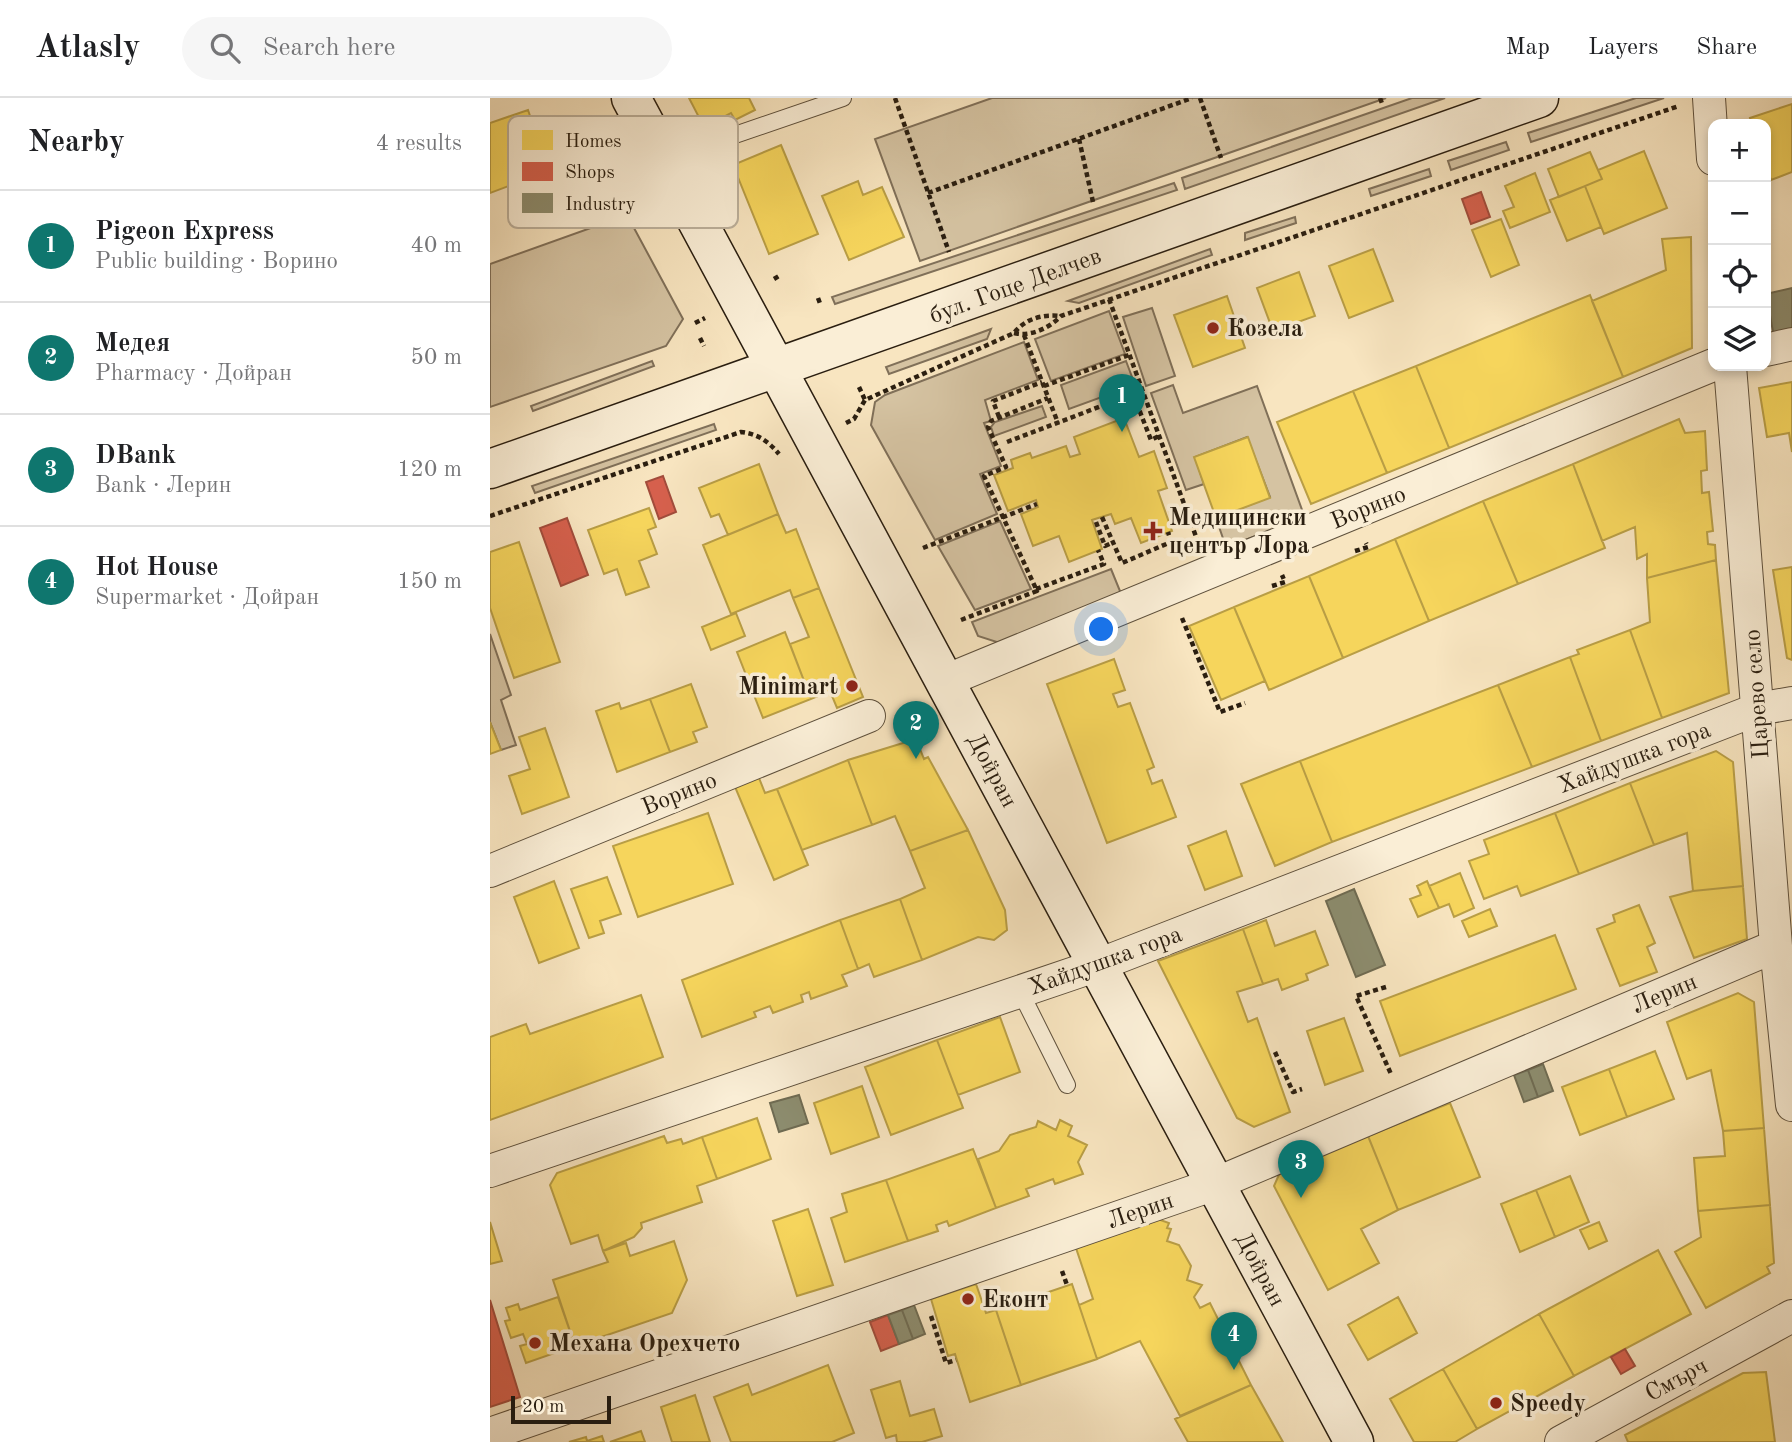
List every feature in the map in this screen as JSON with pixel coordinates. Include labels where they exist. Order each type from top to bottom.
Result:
[{"type":"street","name":"Дойран","points":[[631,98],[641,116]]},
{"type":"street","name":"бул. Гоце Делчев","points":[[490,469],[1539,98]]},
{"type":"street","points":[[1700,100],[1708,136]]},
{"type":"street","name":"Дойран","points":[[702,228],[1354,1442]]},
{"type":"street","points":[[1771,349],[1792,344]]},
{"type":"street","name":"Ворино","points":[[945,681],[1708,367]]},
{"type":"street","name":"Царево село","points":[[1730,371],[1776,946],[1792,1105]]},
{"type":"street","name":"Хайдушка гора","points":[[490,1171],[1098,964],[1758,709],[1792,704]]},
{"type":"street","name":"Ворино","points":[[490,871],[869,716]]},
{"type":"street","name":"Лерин","points":[[490,1434],[1215,1184],[1776,946]]},
{"type":"street","name":"Смърч","points":[[1561,1442],[1792,1317]]},
{"type":"lane","points":[[738,134],[843,98]]},
{"type":"lane","points":[[1020,991],[1068,1085]]},
{"type":"path","points":[[895,98],[949,252]]},
{"type":"path","points":[[928,193],[1192,98]]},
{"type":"path","points":[[1200,98],[1221,158]]},
{"type":"path","points":[[1380,98],[1383,106]]},
{"type":"path","points":[[846,422],[854,419],[865,400],[1014,333],[1030,320],[1051,315],[1061,316],[1700,100]]},
{"type":"path","points":[[1079,139],[1093,202]]},
{"type":"path","points":[[818,298],[821,306]]},
{"type":"path","points":[[1109,299],[1209,573]]},
{"type":"path","points":[[1014,333],[1024,335],[1052,325],[1061,316]]},
{"type":"path","points":[[695,323],[705,318]]},
{"type":"path","points":[[1024,335],[1058,423]]},
{"type":"path","points":[[700,338],[704,346]]},
{"type":"path","points":[[999,418],[993,401],[1129,355]]},
{"type":"path","points":[[859,387],[865,400]]},
{"type":"path","points":[[1007,442],[1133,394],[1152,440],[1159,436]]},
{"type":"path","points":[[1036,589],[985,476],[1006,467],[988,427],[991,421],[1048,398]]},
{"type":"path","points":[[737,423],[741,432]]},
{"type":"path","points":[[490,516],[741,432],[754,434],[770,444],[780,456]]},
{"type":"path","points":[[923,548],[1037,504]]},
{"type":"path","points":[[1102,517],[1122,563],[1171,542],[1167,533]]},
{"type":"path","points":[[1096,522],[1105,546],[1114,542]]},
{"type":"path","points":[[1356,551],[1368,547]]},
{"type":"path","points":[[961,620],[1104,564],[1098,550]]},
{"type":"path","points":[[1272,586],[1284,582]]},
{"type":"path","points":[[1170,588],[1220,712],[1245,703]]},
{"type":"path","points":[[1386,987],[1356,996],[1405,1103]]},
{"type":"path","points":[[1275,1052],[1293,1092],[1302,1089]]},
{"type":"path","points":[[920,1286],[946,1363],[956,1360]]},
{"type":"shaded area","points":[[992,98],[1386,98],[920,261],[875,139]]},
{"type":"shaded area","points":[[1412,98],[1445,98],[1185,189],[1182,178]]},
{"type":"shaded area","points":[[1636,98],[1664,98],[1531,142],[1528,133]]},
{"type":"shaded area","points":[[1506,142],[1509,150],[1451,170],[1448,161]]},
{"type":"shaded area","points":[[1429,169],[1431,176],[1371,196],[1369,189]]},
{"type":"shaded area","points":[[1174,183],[1177,190],[835,304],[832,297]]},
{"type":"shaded area","points":[[1295,217],[1296,223],[1245,240],[1245,233]]},
{"type":"shaded area","points":[[591,228],[634,228],[683,319],[666,346],[490,407],[490,264]]},
{"type":"shaded area","points":[[1210,249],[1212,255],[1079,303],[1068,301]]},
{"type":"shaded area","points":[[1152,308],[1175,376],[1146,386],[1123,317]]},
{"type":"shaded area","points":[[1109,311],[1125,354],[1051,381],[1035,339]]},
{"type":"shaded area","points":[[991,329],[987,339],[889,374],[886,367]]},
{"type":"shaded area","points":[[1024,342],[1038,380],[985,400],[991,421],[984,423],[1001,466],[980,474],[997,514],[935,540],[871,425],[875,402],[885,395]]},
{"type":"shaded area","points":[[652,361],[654,366],[533,411],[531,406]]},
{"type":"shaded area","points":[[1126,361],[1135,385],[1069,409],[1061,385]]},
{"type":"shaded area","points":[[1173,385],[1183,413],[1257,386],[1305,518],[1226,547],[1216,518],[1270,497],[1247,437],[1195,457],[1204,484],[1186,490],[1151,393]]},
{"type":"shaded area","points":[[1042,406],[1046,417],[994,436],[991,427],[995,422]]},
{"type":"shaded area","points":[[714,424],[716,430],[535,493],[532,486]]},
{"type":"shaded area","points":[[1000,521],[1031,589],[975,610],[938,546]]},
{"type":"shaded area","points":[[1111,569],[1122,596],[1006,645],[978,636],[972,622]]},
{"type":"shaded area","points":[[490,634],[511,695],[501,700],[516,745],[501,750],[490,722]]},
{"type":"building: Homes","points":[[689,98],[749,98],[755,110],[738,118],[731,113],[725,116],[698,116]]},
{"type":"building: Homes","points":[[1792,104],[1792,172],[1771,180],[1771,119],[1750,118]]},
{"type":"building: Homes","points":[[528,110],[530,116],[510,116]]},
{"type":"building: Homes","points":[[508,117],[508,186],[490,193],[490,123]]},
{"type":"building: Homes","points":[[781,145],[818,234],[769,254],[738,177],[738,163]]},
{"type":"building: Homes","points":[[1644,151],[1667,208],[1604,234],[1585,186],[1602,179],[1598,170]]},
{"type":"building: Homes","points":[[1590,152],[1602,179],[1559,197],[1548,169]]},
{"type":"building: Homes","points":[[1535,173],[1550,212],[1510,228],[1503,211],[1514,207],[1505,186]]},
{"type":"building: Homes","points":[[858,181],[863,195],[882,187],[904,237],[849,260],[822,196]]},
{"type":"building: Homes","points":[[1585,186],[1601,227],[1567,241],[1550,200]]},
{"type":"building: Homes","points":[[1501,219],[1519,265],[1491,277],[1472,230]]},
{"type":"building: Homes","points":[[1691,237],[1692,348],[1623,377],[1592,301],[1666,270],[1662,239]]},
{"type":"building: Homes","points":[[1373,249],[1393,301],[1349,318],[1329,266]]},
{"type":"building: Homes","points":[[1299,272],[1315,316],[1273,331],[1257,288]]},
{"type":"building: Homes","points":[[1590,295],[1623,377],[1449,448],[1416,366]]},
{"type":"building: Homes","points":[[1227,296],[1245,348],[1193,367],[1174,315]]},
{"type":"building: Homes","points":[[1416,366],[1449,448],[1387,473],[1353,391]]},
{"type":"building: Homes","points":[[1792,382],[1792,452],[1789,433],[1767,437],[1759,388]]},
{"type":"building: Homes","points":[[1353,391],[1387,473],[1311,504],[1277,422]]},
{"type":"building: Homes","points":[[1124,418],[1139,457],[1154,451],[1167,488],[1158,491],[1172,531],[1141,543],[1131,518],[1115,524],[1111,514],[1092,520],[1102,549],[1069,562],[1059,536],[1033,546],[1021,514],[1038,507],[1036,500],[1008,511],[994,475],[1013,468],[1011,460],[1030,453],[1032,458],[1066,446],[1070,457],[1080,454],[1074,437]]},
{"type":"building: Homes","points":[[1679,419],[1685,433],[1705,431],[1707,470],[1701,471],[1702,493],[1709,492],[1713,531],[1707,532],[1708,544],[1715,545],[1716,560],[1647,578],[1647,554],[1637,559],[1635,527],[1602,541],[1573,464]]},
{"type":"building: Homes","points":[[1248,437],[1270,498],[1216,518],[1194,457]]},
{"type":"building: Homes","points":[[759,464],[778,514],[728,535],[719,514],[711,517],[699,488]]},
{"type":"building: Homes","points":[[1573,464],[1605,548],[1518,584],[1483,501]]},
{"type":"building: Homes","points":[[1483,501],[1518,584],[1429,621],[1395,539]]},
{"type":"building: Homes","points":[[649,508],[656,527],[648,530],[657,554],[639,561],[649,587],[626,595],[617,569],[604,574],[588,530]]},
{"type":"building: Homes","points":[[778,514],[786,533],[796,529],[819,588],[793,598],[790,590],[731,614],[703,545]]},
{"type":"building: Homes","points":[[1395,539],[1429,621],[1343,658],[1309,576]]},
{"type":"building: Homes","points":[[519,542],[560,662],[514,678],[490,608],[490,552]]},
{"type":"building: Homes","points":[[1716,560],[1729,693],[1662,718],[1630,630],[1650,622],[1647,578]]},
{"type":"building: Homes","points":[[1792,567],[1792,660],[1787,658],[1773,570]]},
{"type":"building: Homes","points":[[1309,576],[1343,658],[1269,690],[1234,607]]},
{"type":"building: Homes","points":[[819,588],[863,697],[837,708],[830,691],[811,699],[790,644],[809,637],[793,598]]},
{"type":"building: Homes","points":[[1234,607],[1265,681],[1221,700],[1189,626]]},
{"type":"building: Homes","points":[[736,613],[745,636],[711,650],[702,627]]},
{"type":"building: Homes","points":[[1630,630],[1662,718],[1601,741],[1570,657],[1579,654],[1577,650]]},
{"type":"building: Homes","points":[[785,632],[811,699],[763,718],[737,652]]},
{"type":"building: Homes","points":[[1570,657],[1601,741],[1532,767],[1498,685]]},
{"type":"building: Homes","points":[[1114,659],[1125,690],[1113,694],[1118,707],[1130,703],[1154,767],[1147,770],[1152,784],[1162,780],[1176,817],[1107,843],[1047,684]]},
{"type":"building: Homes","points":[[691,684],[707,727],[693,732],[697,742],[670,752],[650,699]]},
{"type":"building: Homes","points":[[1498,685],[1532,767],[1332,842],[1300,761]]},
{"type":"building: Homes","points":[[650,699],[670,752],[617,772],[596,711],[619,703],[621,709]]},
{"type":"building: Homes","points":[[490,722],[501,750],[490,754]]},
{"type":"building: Homes","points":[[545,728],[569,797],[522,814],[509,776],[530,769],[519,737]]},
{"type":"building: Homes","points":[[916,739],[924,759],[928,757],[968,830],[910,851],[895,816],[872,825],[848,760]]},
{"type":"building: Homes","points":[[1716,751],[1733,762],[1743,886],[1693,891],[1687,833],[1654,845],[1630,783]]},
{"type":"building: Homes","points":[[848,760],[872,825],[802,850],[777,789]]},
{"type":"building: Homes","points":[[1300,761],[1332,842],[1275,866],[1241,784]]},
{"type":"building: Homes","points":[[757,773],[765,793],[777,789],[808,865],[774,880],[733,782]]},
{"type":"building: Homes","points":[[1630,783],[1654,845],[1579,874],[1555,813]]},
{"type":"building: Homes","points":[[708,813],[733,884],[638,917],[613,846]]},
{"type":"building: Homes","points":[[1555,813],[1579,874],[1521,896],[1517,886],[1484,899],[1469,861],[1489,854],[1484,840]]},
{"type":"building: Homes","points":[[968,830],[1005,910],[1007,930],[994,940],[978,937],[922,960],[900,899],[925,888],[910,851]]},
{"type":"building: Homes","points":[[1226,831],[1242,876],[1205,890],[1188,846]]},
{"type":"building: Homes","points":[[1460,873],[1474,908],[1454,917],[1449,904],[1439,908],[1429,886]]},
{"type":"building: Homes","points":[[607,877],[621,914],[600,921],[604,933],[589,938],[571,889]]},
{"type":"building: Homes","points":[[554,881],[579,948],[539,963],[514,897]]},
{"type":"building: Homes","points":[[1427,881],[1439,908],[1418,917],[1410,899],[1421,895],[1417,886]]},
{"type":"building: Homes","points":[[1743,886],[1747,939],[1694,958],[1670,897],[1693,891]]},
{"type":"building: Homes","points":[[900,899],[922,960],[874,977],[869,964],[858,969],[840,920]]},
{"type":"building: Homes","points":[[1639,905],[1655,943],[1647,947],[1657,972],[1620,986],[1597,929],[1615,922],[1613,915]]},
{"type":"building: Homes","points":[[1490,909],[1497,926],[1469,937],[1462,921]]},
{"type":"building: Homes","points":[[840,920],[858,969],[842,975],[847,986],[811,999],[809,992],[801,995],[803,1002],[773,1013],[770,1006],[754,1012],[756,1017],[702,1037],[682,980]]},
{"type":"building: Homes","points":[[1266,920],[1275,946],[1315,931],[1328,965],[1306,974],[1308,980],[1282,990],[1278,979],[1263,984],[1243,929]]},
{"type":"building: Homes","points":[[1243,929],[1263,984],[1237,992],[1248,1022],[1257,1018],[1290,1112],[1254,1127],[1237,1118],[1158,961]]},
{"type":"building: Homes","points":[[1555,935],[1576,989],[1400,1056],[1380,1001]]},
{"type":"building: Homes","points":[[1738,993],[1754,1002],[1764,1128],[1723,1131],[1711,1070],[1687,1079],[1667,1022]]},
{"type":"building: Homes","points":[[641,995],[663,1057],[490,1120],[490,1037],[526,1024],[530,1034]]},
{"type":"building: Homes","points":[[1000,1017],[1020,1072],[958,1095],[937,1040]]},
{"type":"building: Homes","points":[[1344,1018],[1363,1071],[1325,1085],[1307,1031]]},
{"type":"building: Homes","points":[[937,1040],[963,1108],[891,1135],[865,1067]]},
{"type":"building: Homes","points":[[1655,1051],[1674,1099],[1627,1117],[1609,1069]]},
{"type":"building: Homes","points":[[1609,1069],[1627,1117],[1580,1135],[1562,1087]]},
{"type":"building: Homes","points":[[862,1086],[879,1137],[831,1154],[814,1103]]},
{"type":"building: Homes","points":[[1450,1103],[1480,1177],[1398,1210],[1368,1136]]},
{"type":"building: Homes","points":[[757,1118],[771,1159],[717,1179],[702,1137]]},
{"type":"building: Homes","points":[[1060,1120],[1072,1126],[1068,1136],[1087,1145],[1078,1162],[1083,1174],[1055,1184],[1053,1179],[1026,1189],[1029,1196],[996,1208],[978,1159],[999,1151],[1010,1135],[1036,1127],[1038,1121],[1056,1130]]},
{"type":"building: Homes","points":[[1764,1128],[1770,1205],[1698,1211],[1694,1158],[1725,1156],[1723,1131]]},
{"type":"building: Homes","points":[[664,1136],[667,1143],[681,1139],[683,1144],[702,1137],[717,1179],[697,1186],[702,1202],[641,1223],[642,1228],[634,1237],[603,1251],[598,1235],[571,1244],[550,1185],[557,1173]]},
{"type":"building: Homes","points":[[1368,1136],[1398,1210],[1361,1229],[1379,1263],[1328,1290],[1274,1186],[1281,1170]]},
{"type":"building: Homes","points":[[973,1149],[996,1208],[949,1226],[947,1221],[936,1225],[938,1231],[908,1241],[886,1180]]},
{"type":"building: Homes","points":[[1570,1176],[1589,1222],[1555,1237],[1536,1190]]},
{"type":"building: Homes","points":[[886,1180],[908,1241],[845,1262],[831,1218],[847,1212],[842,1194]]},
{"type":"building: Homes","points":[[1536,1190],[1555,1237],[1520,1252],[1501,1204]]},
{"type":"building: Homes","points":[[1770,1205],[1774,1263],[1767,1267],[1770,1273],[1706,1308],[1675,1252],[1701,1237],[1698,1211]]},
{"type":"building: Homes","points":[[808,1209],[833,1285],[797,1296],[773,1221]]},
{"type":"building: Homes","points":[[1152,1217],[1169,1223],[1167,1228],[1171,1229],[1167,1241],[1179,1245],[1191,1266],[1187,1280],[1202,1285],[1194,1297],[1200,1308],[1210,1303],[1251,1385],[1180,1416],[1140,1341],[1097,1359],[1079,1305],[1093,1299],[1076,1248],[1141,1221],[1149,1224]]},
{"type":"building: Homes","points":[[490,1222],[502,1261],[490,1264]]},
{"type":"building: Homes","points":[[1599,1222],[1607,1241],[1589,1249],[1580,1230]]},
{"type":"building: Homes","points":[[674,1241],[687,1280],[672,1313],[575,1346],[553,1280],[608,1262],[603,1251],[626,1243],[630,1256]]},
{"type":"building: Homes","points":[[1658,1250],[1691,1314],[1574,1376],[1539,1314]]},
{"type":"building: Homes","points":[[976,1284],[986,1313],[996,1310],[1021,1385],[970,1402],[955,1354],[948,1356],[931,1299]]},
{"type":"building: Homes","points":[[1072,1284],[1097,1359],[1021,1385],[996,1310]]},
{"type":"building: Homes","points":[[558,1297],[575,1346],[526,1363],[520,1346],[527,1344],[523,1334],[511,1338],[505,1321],[510,1320],[506,1308],[518,1304],[520,1310]]},
{"type":"building: Homes","points":[[1398,1297],[1417,1333],[1368,1360],[1348,1325]]},
{"type":"building: Homes","points":[[1539,1314],[1574,1376],[1477,1429],[1443,1369]]},
{"type":"building: Homes","points":[[828,1365],[854,1433],[832,1442],[731,1442],[714,1397],[748,1384],[752,1395]]},
{"type":"building: Homes","points":[[1443,1369],[1477,1429],[1455,1442],[1414,1442],[1390,1399]]},
{"type":"building: Homes","points":[[1766,1372],[1775,1442],[1628,1442],[1625,1435],[1743,1373]]},
{"type":"building: Homes","points":[[900,1381],[910,1416],[934,1409],[942,1436],[922,1442],[897,1442],[896,1435],[886,1438],[871,1390]]},
{"type":"building: Homes","points":[[1251,1385],[1283,1442],[1188,1442],[1175,1419]]},
{"type":"building: Homes","points":[[695,1395],[710,1442],[672,1442],[661,1407]]},
{"type":"building: Homes","points":[[641,1431],[645,1442],[610,1442]]},
{"type":"building: Homes","points":[[602,1436],[604,1442],[569,1442],[586,1437],[587,1441]]},
{"type":"building: Shops","points":[[1481,192],[1490,217],[1471,224],[1462,199]]},
{"type":"building: Shops","points":[[663,476],[676,512],[659,519],[646,482]]},
{"type":"building: Shops","points":[[567,518],[588,575],[561,586],[540,528]]},
{"type":"building: Shops","points":[[490,1300],[520,1397],[490,1407]]},
{"type":"building: Shops","points":[[888,1315],[899,1344],[881,1351],[870,1322]]},
{"type":"building: Shops","points":[[1625,1349],[1635,1366],[1621,1374],[1611,1357]]},
{"type":"building: Industry","points":[[1792,288],[1792,333],[1774,337],[1771,293]]},
{"type":"building: Industry","points":[[1354,889],[1385,965],[1356,977],[1326,901]]},
{"type":"building: Industry","points":[[1543,1064],[1553,1091],[1538,1097],[1528,1070]]},
{"type":"building: Industry","points":[[1528,1070],[1538,1097],[1524,1102],[1514,1075]]},
{"type":"building: Industry","points":[[799,1095],[808,1123],[779,1132],[770,1103]]},
{"type":"building: Industry","points":[[914,1305],[925,1334],[913,1339],[902,1310]]},
{"type":"building: Industry","points":[[902,1310],[913,1339],[899,1344],[888,1315]]},
{"type":"place","name":"Козела","points":[[1213,328]]},
{"type":"place","name":"Pigeon Express","points":[[1122,432]]},
{"type":"place","name":"Медицински център Лора","points":[[1153,531]]},
{"type":"place","name":"Minimart","points":[[852,686]]},
{"type":"place","name":"Медея","points":[[916,759]]},
{"type":"place","name":"DBank","points":[[1301,1198]]},
{"type":"place","name":"Еконт","points":[[968,1299]]},
{"type":"place","name":"Механа Орехчето","points":[[535,1343]]},
{"type":"place","name":"Hot House","points":[[1234,1370]]},
{"type":"place","name":"Speedy","points":[[1496,1403]]}]
